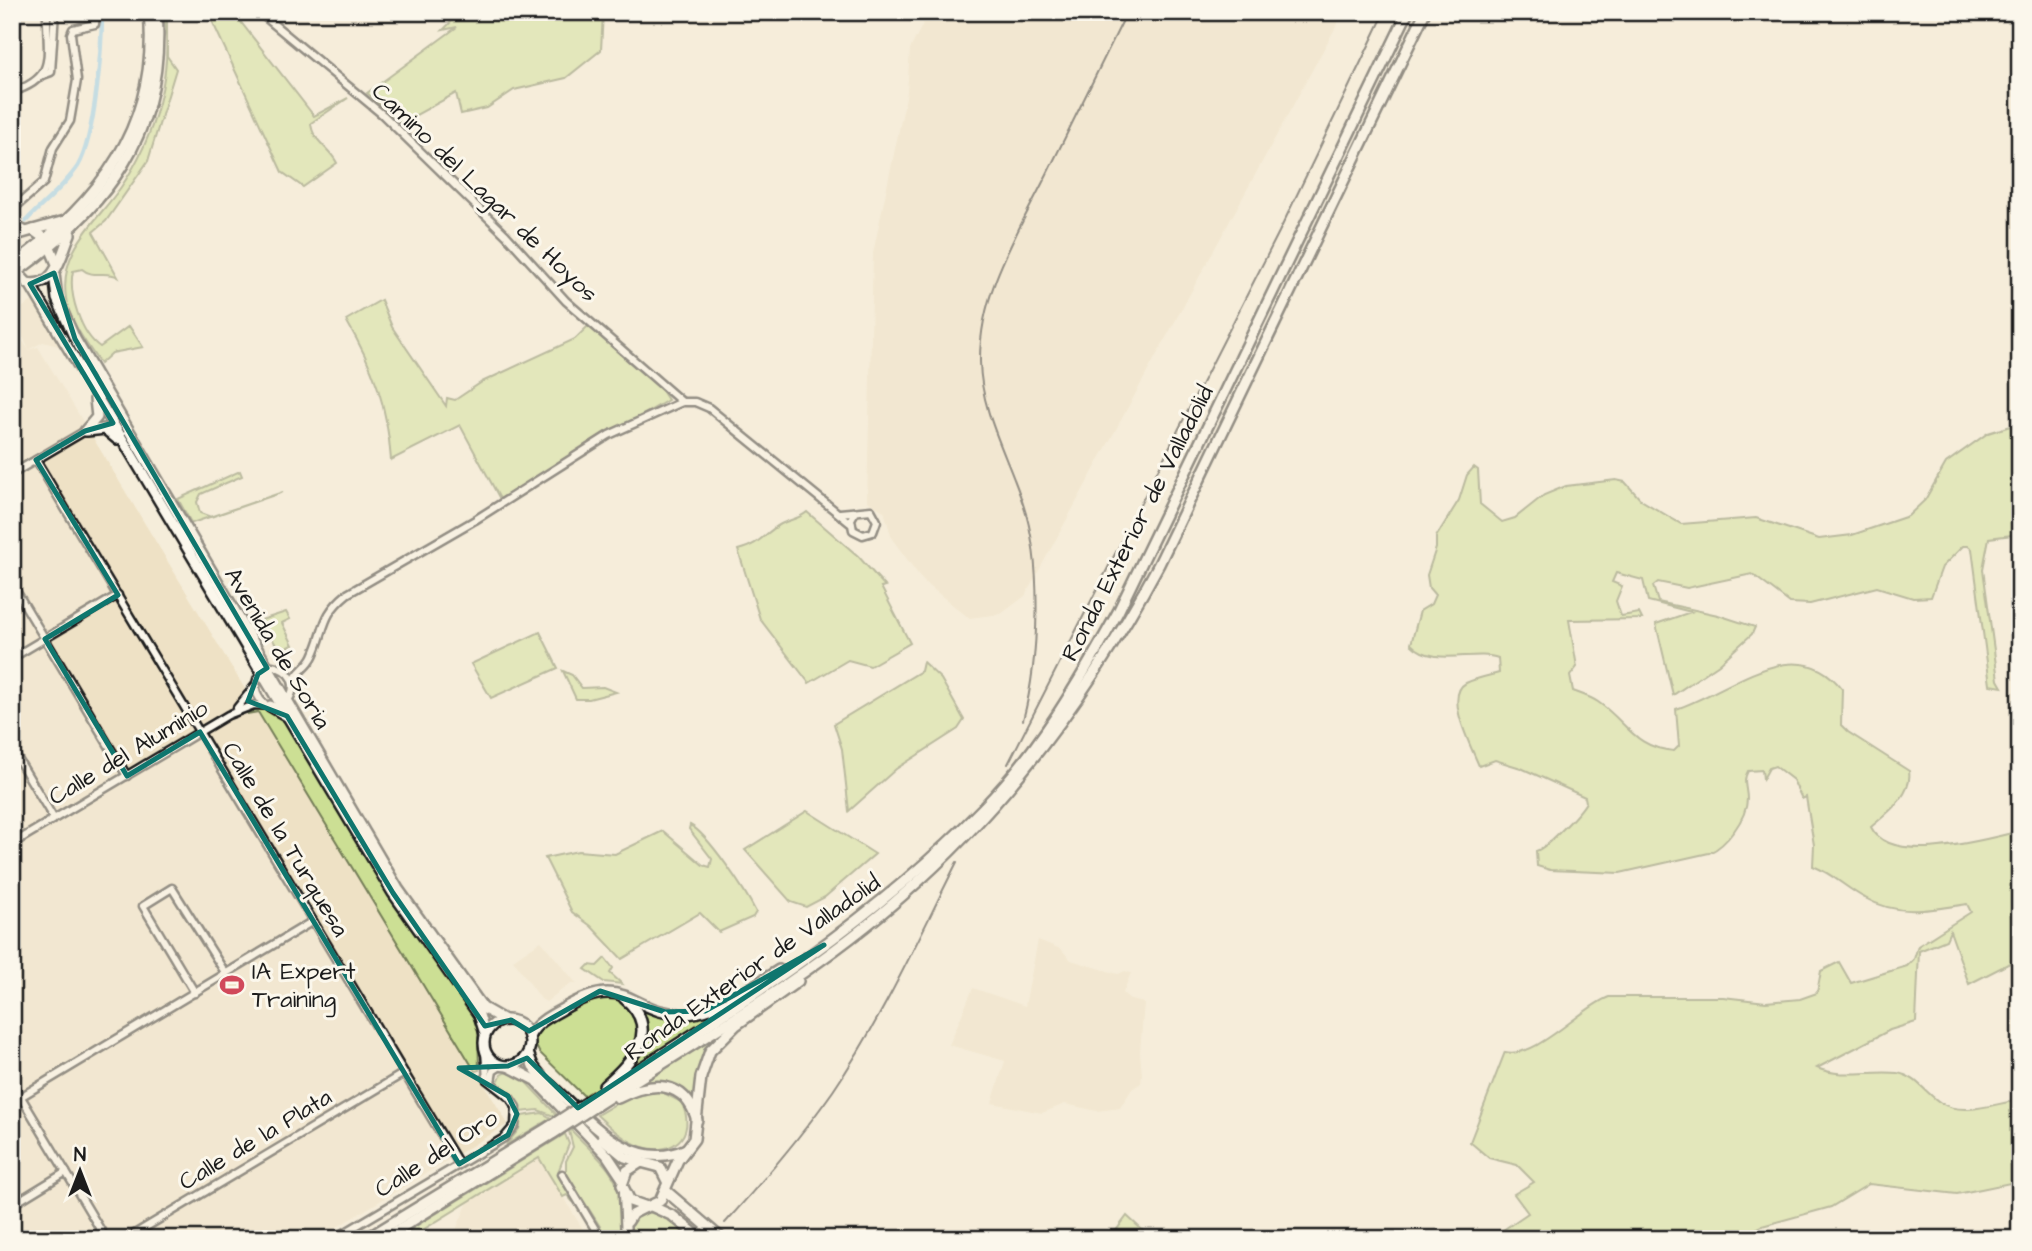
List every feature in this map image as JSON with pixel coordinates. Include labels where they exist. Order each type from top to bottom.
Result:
[{"type":"highway","points":[[12,284],[43,283],[56,268],[71,225],[110,171],[138,112],[150,45],[149,12]]},
{"type":"highway","points":[[13,270],[71,225],[110,185],[137,137],[147,109],[157,56],[157,12]]},
{"type":"highway","name":"Ronda Exterior de Valladolid","points":[[383,1239],[760,991],[899,887],[985,807],[1023,760],[1086,670],[1146,556],[1408,12]]},
{"type":"highway","name":"Ronda Exterior de Valladolid","points":[[594,1102],[814,964],[894,903],[956,846],[1019,776],[1094,675],[1158,564],[1425,12]]},
{"type":"highway","points":[[12,240],[29,231],[71,225]]},
{"type":"highway","points":[[29,231],[49,244]]},
{"type":"highway","name":"Avenida de Soria","points":[[49,244],[56,268],[57,299],[68,327],[260,676],[284,704],[422,925],[483,1008],[504,1020]]},
{"type":"highway","name":"Avenida de Soria","points":[[13,270],[29,284],[78,362],[260,676]]},
{"type":"highway","points":[[78,362],[97,404],[97,417],[85,431]]},
{"type":"highway","points":[[85,431],[97,428],[110,431],[134,460]]},
{"type":"highway","name":"Avenida de Soria","points":[[284,704],[287,716],[393,893],[479,1015],[485,1034]]},
{"type":"highway","points":[[268,705],[287,716]]},
{"type":"highway","points":[[678,1160],[660,1167],[625,1157],[610,1146],[541,1077],[528,1053],[529,1037],[545,1019],[592,993],[613,992],[665,1012],[688,1014],[705,1011],[726,1003],[824,945]]},
{"type":"highway","points":[[649,1207],[660,1201],[678,1160],[694,1139],[701,1077],[715,1045],[736,1025],[785,992],[814,964]]},
{"type":"highway","points":[[594,1102],[635,1054],[642,1040],[642,1025],[636,1010],[613,992]]},
{"type":"highway","points":[[545,1019],[517,1022],[504,1020],[494,1023],[485,1034],[485,1051],[490,1059],[535,1080],[607,1155],[623,1179],[624,1194],[634,1204],[673,1216],[702,1239]]},
{"type":"highway","points":[[517,1022],[529,1037]]},
{"type":"highway","points":[[505,1065],[520,1062],[528,1053]]},
{"type":"highway","points":[[541,1077],[623,1147],[667,1156],[687,1148]]},
{"type":"highway","points":[[594,1102],[644,1088],[670,1088],[687,1099],[697,1122]]},
{"type":"highway","name":"Ronda Exterior de Valladolid","points":[[366,1239],[552,1130]]},
{"type":"highway","points":[[623,1179],[630,1168],[641,1162]]},
{"type":"highway","points":[[660,1167],[667,1186],[722,1239]]},
{"type":"main road","points":[[12,224],[29,231]]},
{"type":"main road","points":[[624,1194],[626,1239]]},
{"type":"main road","points":[[627,1224],[633,1214],[649,1207]]},
{"type":"street","points":[[43,75],[47,12]]},
{"type":"street","points":[[12,92],[35,84],[43,75],[51,72],[55,12]]},
{"type":"street","points":[[12,210],[44,181],[53,148],[70,121],[76,93],[71,34],[73,29],[95,24],[96,12]]},
{"type":"street","name":"Camino del Lagar de Hoyos","points":[[259,12],[383,115],[506,235],[566,301],[682,402]]},
{"type":"street","points":[[284,704],[292,694],[297,673],[312,659],[324,619],[332,606],[347,594],[475,520],[609,435],[682,402],[695,402],[709,408],[840,513],[853,530],[863,535],[870,534],[876,526],[876,517],[871,510],[840,513]]},
{"type":"street","points":[[12,474],[85,431]]},
{"type":"street","name":"Calle de la Turquesa","points":[[36,460],[458,1164]]},
{"type":"street","points":[[850,523],[855,512]]},
{"type":"street","points":[[12,584],[127,776]]},
{"type":"street","points":[[12,659],[118,595]]},
{"type":"street","points":[[268,705],[257,696],[260,676],[276,666],[288,673],[297,673]]},
{"type":"street","points":[[288,673],[293,682]]},
{"type":"street","name":"Calle del Aluminio","points":[[228,715],[248,698],[260,676]]},
{"type":"street","name":"Calle del Aluminio","points":[[12,844],[228,715],[251,705],[284,704]]},
{"type":"street","points":[[12,749],[54,819]]},
{"type":"street","points":[[195,993],[143,906],[172,888],[226,974]]},
{"type":"street","points":[[12,1102],[313,921]]},
{"type":"street","name":"Calle del Oro","points":[[334,1239],[504,1138],[515,1125],[517,1114],[512,1100],[493,1087],[486,1077],[485,1051]]},
{"type":"street","name":"Calle del Oro","points":[[493,1087],[492,1074],[505,1065]]},
{"type":"street","name":"Calle de la Plata","points":[[126,1239],[404,1073]]},
{"type":"street","points":[[12,1082],[106,1239]]},
{"type":"street","points":[[12,1205],[66,1172]]},
{"type":"street","points":[[562,1174],[601,1239]]},
{"type":"highlighted area","points":[[54,273],[75,339],[267,668],[258,674],[248,701],[287,716],[393,893],[485,1026],[511,1020],[529,1031],[600,991],[665,1012],[705,1011],[824,945],[578,1108],[527,1058],[508,1066],[459,1068],[508,1096],[517,1114],[508,1135],[459,1164],[200,732],[127,776],[45,639],[118,595],[36,460],[85,431],[113,423],[30,284]]},
{"type":"shaded area","points":[[929,12],[1344,12],[1025,596],[1001,614],[969,618],[923,581],[892,539],[884,511],[867,501],[873,253],[907,92],[910,49]]},
{"type":"shaded area","points":[[34,300],[63,341],[62,347],[43,342],[29,350],[18,326],[18,310]]},
{"type":"shaded area","points":[[12,326],[29,350],[38,347],[508,1124],[317,1239],[12,1239]]},
{"type":"shaded area","points":[[1038,940],[1061,949],[1071,960],[1118,974],[1125,971],[1131,973],[1123,993],[1131,1000],[1144,1003],[1140,1052],[1142,1075],[1141,1083],[1132,1089],[1120,1108],[1097,1111],[1065,1104],[1042,1113],[992,1103],[1005,1061],[949,1045],[973,988],[1025,1006]]},
{"type":"shaded area","points":[[541,941],[577,984],[571,983],[546,1002],[513,960]]},
{"type":"shaded area","points":[[539,1158],[584,1231],[581,1239],[452,1239],[468,1202]]},
{"type":"green space","points":[[163,12],[167,12],[167,56],[176,69],[148,161],[106,221],[93,232],[118,277],[82,269],[73,271],[74,302],[93,341],[100,347],[129,326],[143,347],[112,353],[100,364],[71,316],[65,281],[74,251],[133,168],[152,126],[164,80],[166,34]]},
{"type":"green space","points":[[208,12],[233,12],[314,116],[348,98],[311,123],[314,135],[337,163],[303,187],[282,172]]},
{"type":"green space","points":[[442,12],[603,12],[601,50],[566,78],[514,90],[487,108],[461,114],[456,93],[403,122],[403,125],[367,93],[457,27],[443,30],[451,22]]},
{"type":"green space","points":[[381,300],[392,327],[446,406],[447,398],[455,400],[482,382],[575,339],[589,325],[661,389],[668,400],[500,499],[460,425],[391,460],[378,387],[346,320]]},
{"type":"green space","points":[[2020,423],[2020,534],[1989,538],[1983,569],[1998,680],[2002,687],[1990,685],[1972,549],[1968,546],[1963,546],[1942,567],[1931,597],[1913,598],[1877,587],[1810,604],[1790,603],[1752,574],[1687,588],[1658,582],[1653,586],[1658,602],[1718,615],[1755,627],[1752,634],[1719,664],[1673,695],[1656,624],[1691,612],[1648,601],[1643,580],[1616,573],[1612,582],[1622,586],[1616,601],[1621,616],[1639,613],[1642,619],[1569,620],[1577,667],[1570,676],[1573,691],[1598,702],[1649,745],[1674,751],[1679,746],[1676,709],[1761,670],[1783,664],[1804,664],[1824,672],[1842,689],[1841,725],[1909,771],[1909,780],[1903,796],[1871,827],[1881,839],[1898,846],[1940,847],[2020,831],[2020,958],[1969,984],[1950,931],[1946,940],[1919,951],[1916,1022],[1890,1030],[1817,1068],[1836,1073],[1887,1072],[1904,1075],[1941,1103],[1959,1109],[2020,1100],[2020,1181],[1957,1194],[1869,1184],[1831,1207],[1762,1226],[1736,1239],[1490,1239],[1528,1213],[1514,1194],[1534,1182],[1517,1165],[1489,1158],[1470,1142],[1505,1052],[1517,1052],[1544,1041],[1609,997],[1723,997],[1766,1002],[1800,999],[1817,993],[1821,971],[1839,962],[1851,983],[1907,966],[1914,959],[1918,946],[1971,912],[1967,904],[1915,910],[1890,908],[1865,898],[1813,866],[1814,845],[1806,797],[1802,799],[1793,780],[1775,766],[1769,768],[1763,779],[1762,770],[1748,771],[1745,778],[1746,806],[1739,823],[1722,844],[1709,853],[1620,873],[1550,870],[1537,866],[1536,851],[1547,844],[1583,807],[1585,797],[1521,768],[1495,760],[1479,766],[1461,722],[1457,698],[1466,683],[1499,673],[1498,658],[1478,655],[1442,657],[1420,651],[1411,644],[1420,611],[1431,604],[1435,595],[1429,588],[1427,575],[1436,548],[1436,537],[1459,500],[1467,475],[1474,467],[1478,470],[1480,504],[1502,522],[1515,518],[1544,495],[1566,486],[1616,480],[1625,482],[1641,500],[1681,524],[1756,518],[1819,539],[1852,535],[1908,516],[1925,500],[1946,463],[1988,433]]},
{"type":"green space","points":[[240,471],[242,476],[201,494],[197,502],[200,513],[210,517],[192,523],[178,499]]},
{"type":"green space","points":[[807,512],[858,556],[885,586],[881,587],[910,643],[870,666],[848,660],[809,683],[760,619],[738,550],[758,541],[775,527]]},
{"type":"green space","points":[[286,612],[290,619],[282,623],[293,645],[279,650],[261,620]]},
{"type":"green space","points":[[540,632],[558,668],[491,698],[471,664]]},
{"type":"green space","points":[[923,662],[941,679],[964,720],[958,729],[896,769],[849,811],[842,749],[834,724],[921,671]]},
{"type":"green space","points":[[563,671],[572,675],[582,688],[603,687],[616,692],[589,699],[576,699]]},
{"type":"green space","points":[[258,708],[272,711],[286,722],[395,904],[470,1009],[478,1028],[479,1070],[475,1071],[258,712],[247,714]]},
{"type":"green space","points":[[807,811],[875,854],[825,897],[806,907],[791,902],[745,850]]},
{"type":"green space","points":[[690,825],[716,851],[756,912],[753,917],[719,932],[700,913],[622,959],[591,926],[572,912],[545,858],[578,851],[615,854],[663,831],[703,865],[710,867],[712,859],[689,829]]},
{"type":"green space","points":[[605,958],[613,968],[610,973],[622,984],[604,982],[585,969],[589,965],[597,966]]},
{"type":"green space","points":[[599,996],[617,1000],[632,1012],[638,1024],[639,1036],[635,1048],[617,1071],[584,1096],[539,1052],[533,1040],[544,1025]]},
{"type":"green space","points":[[739,998],[618,1077],[641,1049],[635,1006],[674,1016]]},
{"type":"green space","points":[[731,1026],[714,1044],[704,1062],[698,1084],[697,1108],[682,1091],[666,1085],[626,1092]]},
{"type":"green space","points":[[507,1072],[521,1077],[556,1114],[554,1116],[538,1110],[521,1112],[513,1096],[497,1084],[501,1075]]},
{"type":"green space","points":[[660,1091],[681,1102],[686,1114],[684,1134],[670,1147],[649,1149],[637,1145],[620,1135],[597,1115],[624,1099]]},
{"type":"green space","points":[[542,1113],[551,1118],[506,1145],[519,1129],[522,1116]]},
{"type":"green space","points":[[571,1130],[606,1166],[613,1177],[621,1201],[622,1239],[608,1239],[566,1173],[566,1161],[573,1147],[569,1131]]},
{"type":"green space","points":[[565,1134],[569,1144],[558,1172],[573,1202],[567,1195],[563,1197],[539,1158],[408,1239],[395,1239]]},
{"type":"green space","points":[[647,1212],[665,1216],[694,1239],[629,1239],[631,1224],[636,1215]]},
{"type":"green space","points":[[1127,1216],[1152,1239],[1128,1239],[1115,1232]]},
{"type":"waterway","points":[[26,221],[67,180],[84,153],[96,92],[102,12]]},
{"type":"railway","points":[[1023,720],[1033,669],[1035,641],[1034,554],[1023,504],[985,399],[980,362],[981,337],[993,288],[1012,242],[1127,12]]},
{"type":"railway","points":[[1008,764],[1279,232],[1385,12]]},
{"type":"railway","points":[[725,1223],[794,1142],[851,1064],[899,978],[957,862]]},
{"type":"place","name":"IA Expert Training","points":[[232,985]]}]
